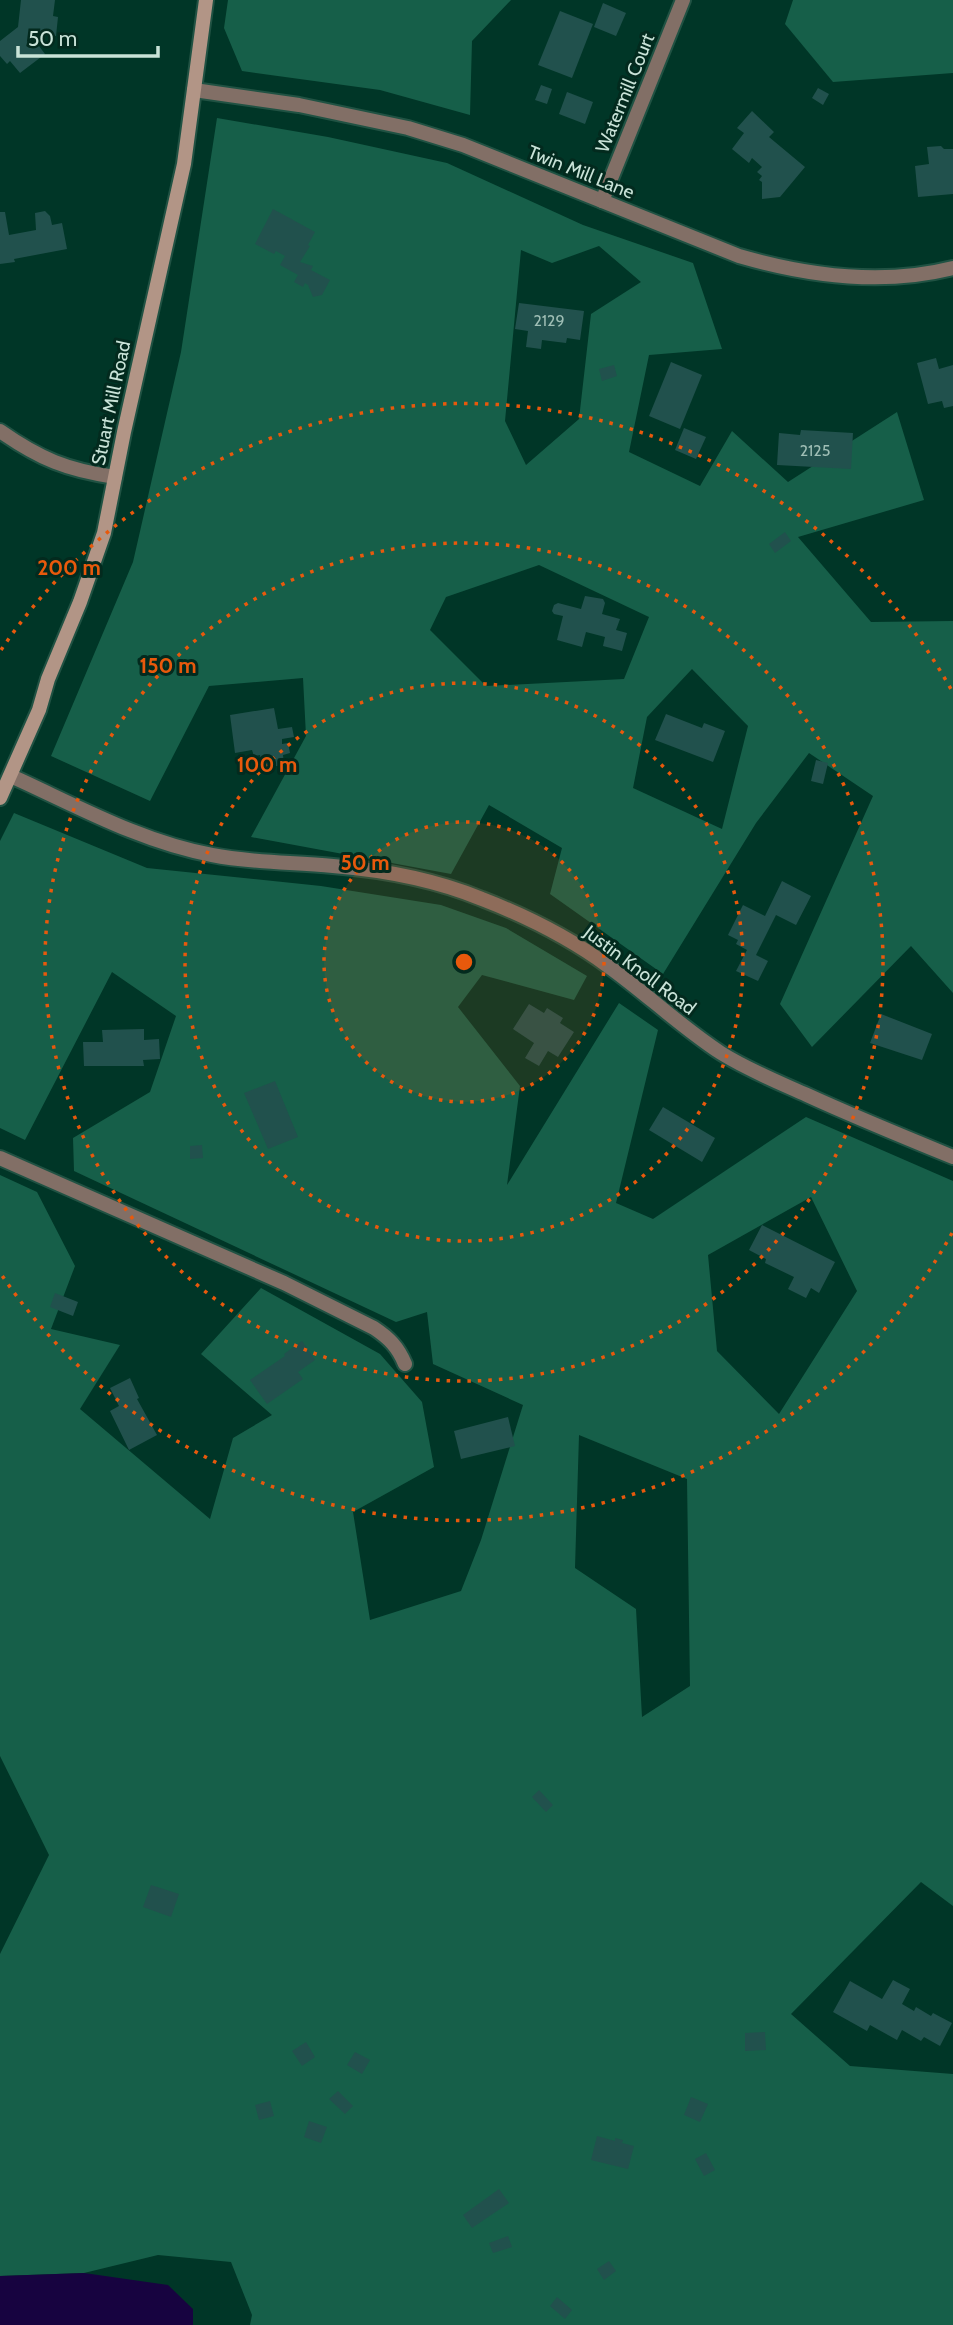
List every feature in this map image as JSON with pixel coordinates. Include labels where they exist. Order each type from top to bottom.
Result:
[{"type":"main road","name":"Stuart Mill Road","points":[[0,798],[39,710],[48,678],[80,602],[104,533],[184,164],[206,0]]},
{"type":"street","name":"Watermill Court","points":[[602,201],[683,0]]},
{"type":"street","name":"Twin Mill Lane","points":[[194,90],[311,107],[408,128],[463,145],[739,256],[779,268],[818,275],[861,278],[905,276],[953,268]]},
{"type":"street","points":[[0,431],[31,452],[60,466],[115,477]]},
{"type":"street","name":"Justin Knoll Road","points":[[11,775],[135,832],[172,846],[257,862],[330,865],[383,873],[480,898],[569,940],[607,965],[722,1054],[884,1130],[953,1157]]},
{"type":"street","points":[[0,1158],[284,1283],[374,1328],[388,1336],[405,1364]]},
{"type":"green space","points":[[228,0],[511,0],[472,41],[470,115],[380,90],[242,71],[224,28]]},
{"type":"green space","points":[[793,0],[953,0],[953,73],[833,82],[785,24]]},
{"type":"green space","points":[[217,118],[328,137],[447,163],[583,225],[693,263],[722,349],[649,355],[629,452],[700,486],[732,431],[788,482],[897,412],[924,500],[798,537],[871,622],[953,621],[953,993],[911,946],[812,1047],[780,1004],[873,796],[809,753],[756,823],[663,974],[550,894],[562,848],[489,805],[451,874],[251,837],[306,736],[303,678],[209,686],[150,801],[51,756],[133,562],[181,352]],"holes":[[[599,246],[641,282],[591,314],[579,419],[526,465],[505,421],[521,250],[552,263]],[[539,565],[649,617],[624,679],[486,686],[430,630],[446,597]],[[692,669],[748,726],[722,829],[633,788],[647,717]]]},
{"type":"green space","points":[[14,813],[147,868],[321,886],[441,905],[506,928],[587,976],[574,1000],[482,975],[458,1007],[520,1086],[507,1185],[619,1003],[658,1030],[616,1203],[653,1219],[806,1117],[953,1181],[953,1906],[921,1882],[791,2014],[850,2066],[953,2074],[953,2325],[250,2325],[252,2315],[231,2262],[158,2255],[84,2273],[0,2276],[0,1954],[49,1855],[0,1756],[0,1175],[37,1192],[75,1266],[51,1329],[120,1345],[80,1409],[210,1519],[233,1438],[272,1415],[201,1354],[261,1288],[380,1354],[422,1402],[434,1467],[353,1512],[370,1620],[461,1591],[481,1540],[523,1405],[433,1364],[427,1312],[396,1322],[74,1171],[73,1138],[150,1092],[176,1016],[112,972],[25,1140],[0,1128],[0,841]],"holes":[[[811,1197],[857,1291],[779,1414],[717,1351],[708,1255]],[[579,1435],[687,1479],[690,1686],[642,1717],[636,1609],[575,1568]]]},
{"type":"shaded area","points":[[84,2273],[168,2285],[193,2309],[193,2325],[0,2325],[0,2276]]},
{"type":"building","points":[[21,0],[55,0],[53,16],[58,17],[56,36],[37,33],[36,42],[45,54],[20,73],[10,61],[7,64],[0,56],[0,41],[18,27]]},
{"type":"building","points":[[603,3],[626,13],[616,36],[594,27]]},
{"type":"building","points":[[560,11],[593,24],[572,78],[538,65]]},
{"type":"building","points":[[541,85],[552,89],[547,104],[535,100]]},
{"type":"building","points":[[818,88],[829,94],[823,105],[812,98]]},
{"type":"building","points":[[567,92],[593,102],[585,124],[559,114]]},
{"type":"building","points":[[752,111],[774,132],[769,137],[805,167],[780,197],[762,199],[762,182],[759,180],[762,176],[757,172],[762,167],[752,158],[749,163],[732,149],[744,133],[737,128]]},
{"type":"building","points":[[941,146],[944,149],[953,149],[953,194],[918,197],[915,166],[929,164],[927,147]]},
{"type":"building","points":[[273,209],[315,232],[300,262],[313,266],[311,270],[330,280],[322,295],[313,297],[308,285],[305,283],[303,287],[294,282],[298,275],[280,265],[285,256],[276,251],[274,254],[255,244]]},
{"type":"building","points":[[45,211],[50,216],[52,225],[62,223],[67,249],[0,264],[0,212],[5,212],[9,235],[36,230],[35,213]]},
{"type":"building","points":[[519,303],[584,311],[580,340],[567,338],[566,343],[542,340],[541,349],[526,347],[528,331],[515,329]]},
{"type":"building","points":[[936,358],[939,369],[953,365],[953,406],[944,408],[942,401],[928,404],[917,363]]},
{"type":"building","points":[[671,362],[702,375],[680,429],[649,416]]},
{"type":"building","points":[[614,365],[617,376],[602,381],[599,369]]},
{"type":"building","points":[[684,428],[706,437],[696,459],[675,450]]},
{"type":"building","points":[[801,430],[853,433],[851,469],[777,465],[779,433],[800,435]]},
{"type":"building","points":[[785,532],[791,541],[775,553],[769,544]]},
{"type":"building","points":[[585,596],[603,599],[605,603],[602,614],[620,619],[616,630],[627,633],[622,651],[603,646],[605,637],[586,632],[582,647],[557,640],[563,616],[554,614],[554,605],[558,603],[581,609]]},
{"type":"building","points":[[274,708],[278,729],[292,727],[294,737],[282,739],[282,744],[288,743],[290,753],[283,755],[284,765],[262,768],[260,755],[254,756],[252,750],[235,753],[230,715]]},
{"type":"building","points":[[666,714],[702,728],[704,723],[725,731],[713,762],[655,740]]},
{"type":"building","points":[[816,760],[828,763],[823,784],[811,781]]},
{"type":"building","points":[[782,881],[811,896],[796,925],[776,915],[756,955],[768,961],[758,981],[736,971],[747,950],[736,944],[738,940],[728,935],[743,905],[765,916]]},
{"type":"building","points":[[529,1004],[544,1013],[547,1008],[563,1018],[560,1023],[574,1032],[558,1057],[548,1051],[539,1066],[525,1058],[534,1043],[513,1029]]},
{"type":"building","points":[[881,1014],[932,1034],[922,1060],[870,1043]]},
{"type":"building","points":[[144,1029],[144,1040],[159,1039],[160,1059],[143,1060],[144,1066],[84,1066],[83,1042],[103,1042],[102,1030]]},
{"type":"building","points":[[275,1081],[298,1137],[268,1149],[244,1093]]},
{"type":"building","points":[[663,1107],[715,1138],[702,1162],[649,1130]]},
{"type":"building","points":[[202,1145],[203,1158],[190,1159],[190,1146]]},
{"type":"building","points":[[762,1225],[835,1262],[819,1293],[811,1288],[806,1298],[788,1289],[794,1277],[765,1263],[766,1259],[749,1250]]},
{"type":"building","points":[[55,1293],[78,1302],[73,1316],[50,1307]]},
{"type":"building","points":[[302,1341],[315,1360],[298,1372],[303,1379],[267,1404],[250,1380]]},
{"type":"building","points":[[130,1378],[139,1398],[137,1399],[157,1435],[129,1450],[110,1411],[119,1406],[110,1388]]},
{"type":"building","points":[[508,1417],[515,1446],[461,1459],[454,1431]]},
{"type":"building","points":[[539,1790],[553,1805],[546,1812],[532,1797]]},
{"type":"building","points":[[151,1885],[179,1894],[171,1917],[143,1907]]},
{"type":"building","points":[[893,1980],[910,1989],[902,2004],[914,2011],[916,2007],[931,2016],[933,2013],[952,2023],[940,2046],[924,2037],[921,2041],[902,2030],[897,2040],[870,2025],[867,2031],[833,2012],[850,1981],[882,1999]]},
{"type":"building","points":[[765,2032],[766,2050],[745,2051],[745,2033]]},
{"type":"building","points":[[306,2042],[315,2057],[302,2066],[292,2051]]},
{"type":"building","points":[[355,2052],[370,2060],[362,2074],[347,2065]]},
{"type":"building","points":[[338,2091],[353,2106],[345,2114],[329,2099]]},
{"type":"building","points":[[691,2097],[708,2104],[700,2122],[684,2115]]},
{"type":"building","points":[[270,2101],[274,2116],[259,2120],[255,2105]]},
{"type":"building","points":[[309,2121],[327,2127],[321,2143],[304,2137]]},
{"type":"building","points":[[597,2136],[615,2141],[615,2138],[623,2140],[622,2143],[634,2146],[628,2169],[591,2160]]},
{"type":"building","points":[[706,2153],[715,2170],[704,2176],[695,2159]]},
{"type":"building","points":[[499,2189],[509,2203],[472,2228],[463,2215]]},
{"type":"building","points":[[508,2236],[512,2247],[493,2253],[489,2243]]},
{"type":"building","points":[[609,2261],[616,2271],[604,2280],[597,2269]]},
{"type":"building","points":[[557,2297],[572,2310],[565,2319],[550,2306]]}]
